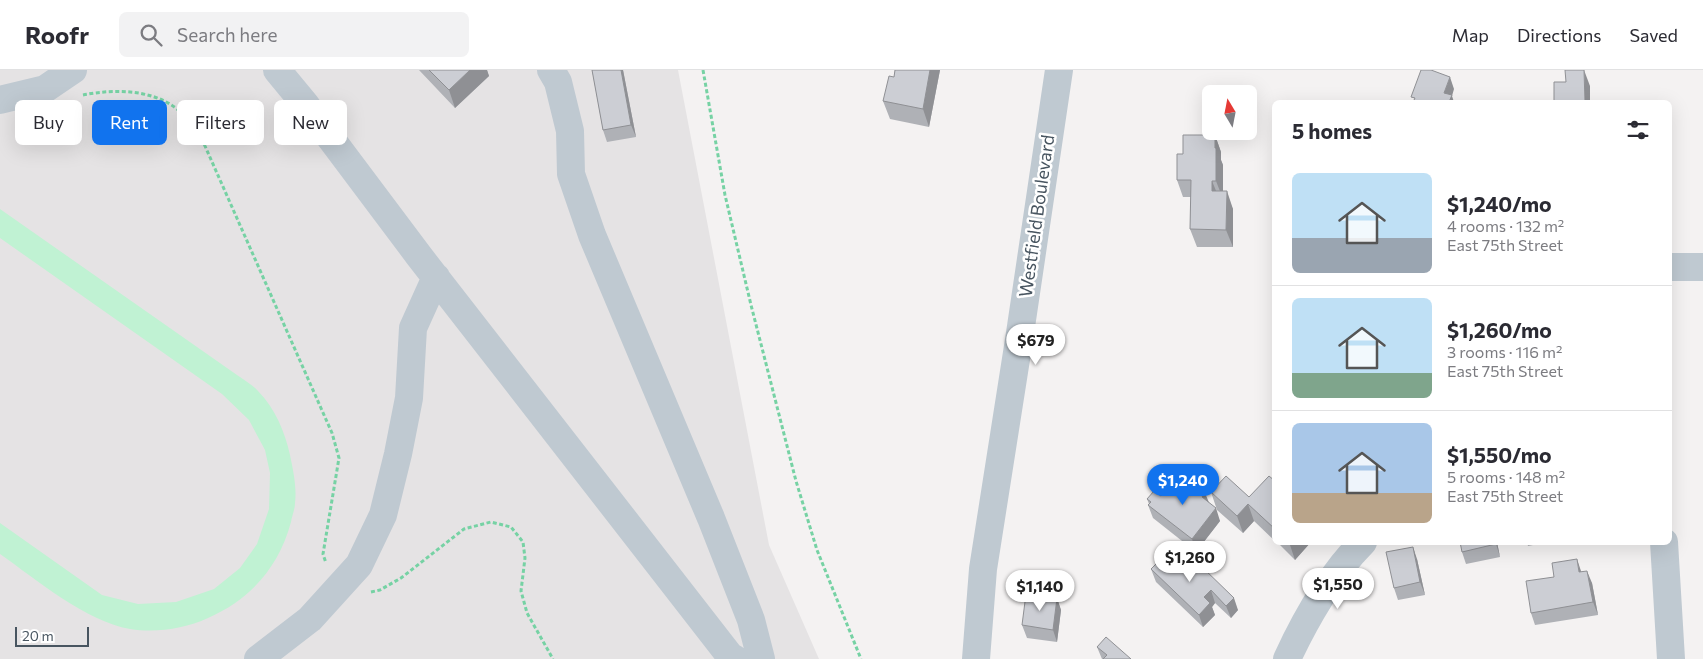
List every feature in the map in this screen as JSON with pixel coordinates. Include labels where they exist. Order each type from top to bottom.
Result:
[{"type":"street","points":[[0,100],[45,89],[73,70]]},
{"type":"street","points":[[277,70],[305,104],[436,278],[730,656],[735,659]]},
{"type":"street","points":[[552,70],[558,82],[570,131],[571,174],[592,236],[711,518],[751,620],[761,659]]},
{"type":"street","name":"Westfield Boulevard","points":[[976,659],[983,569],[1021,330],[1059,70]]},
{"type":"street","points":[[1672,267],[1703,267]]},
{"type":"street","points":[[258,659],[310,619],[359,565],[382,515],[398,454],[409,398],[413,328],[436,278]]},
{"type":"street","points":[[1287,659],[1316,605],[1361,545]]},
{"type":"street","points":[[1664,545],[1671,659]]},
{"type":"path","points":[[703,70],[725,195],[796,481],[817,550],[861,659]]},
{"type":"path","points":[[76,97],[111,92],[136,92],[165,100],[187,118],[205,146],[332,433],[339,458],[323,554],[329,571],[356,594],[364,594],[380,590],[401,578],[464,529],[491,522],[511,527],[523,542],[525,558],[521,591],[527,613],[553,659]]},
{"type":"shaded area","points":[[0,70],[678,70],[769,545],[819,659],[0,659]]},
{"type":"green space","points":[[0,209],[251,385],[264,398],[274,413],[285,438],[294,479],[295,505],[291,522],[286,538],[271,567],[250,592],[223,611],[199,622],[160,630],[130,629],[113,625],[79,609],[0,554],[0,523],[102,595],[138,604],[176,602],[214,589],[240,568],[257,544],[269,509],[270,473],[265,450],[249,420],[222,394],[0,238]]},
{"type":"building","points":[[429,70],[470,70],[449,90]]},
{"type":"building","points":[[592,70],[621,70],[631,125],[603,130]]},
{"type":"building","points":[[895,70],[930,70],[923,109],[883,101],[889,76],[894,77]]},
{"type":"building","points":[[1421,70],[1431,70],[1450,77],[1444,93],[1452,95],[1450,100],[1414,100],[1415,98],[1411,97]]},
{"type":"building","points":[[1565,70],[1584,70],[1585,100],[1554,100],[1554,82],[1566,82]]},
{"type":"building","points":[[1183,135],[1202,135],[1202,140],[1215,140],[1216,181],[1212,181],[1212,191],[1227,191],[1226,230],[1190,229],[1191,180],[1177,180],[1177,154],[1183,154]]},
{"type":"building","points":[[1180,473],[1205,493],[1202,497],[1216,508],[1192,539],[1148,505],[1151,502],[1147,499],[1154,491],[1161,496]]},
{"type":"building","points":[[1226,476],[1249,497],[1269,476],[1272,478],[1272,526],[1248,504],[1237,516],[1211,492]]},
{"type":"building","points":[[1461,545],[1492,545],[1462,552]]},
{"type":"building","points":[[1413,547],[1420,582],[1394,588],[1386,552]]},
{"type":"building","points":[[1168,552],[1191,575],[1200,565],[1234,598],[1226,606],[1211,590],[1204,597],[1210,603],[1199,615],[1151,569]]},
{"type":"building","points":[[1577,559],[1579,572],[1587,571],[1593,602],[1531,613],[1526,581],[1554,577],[1552,563]]},
{"type":"building","points":[[1026,594],[1057,598],[1053,630],[1022,625]]},
{"type":"building","points":[[1106,637],[1131,659],[1103,659],[1107,655],[1097,647]]}]
